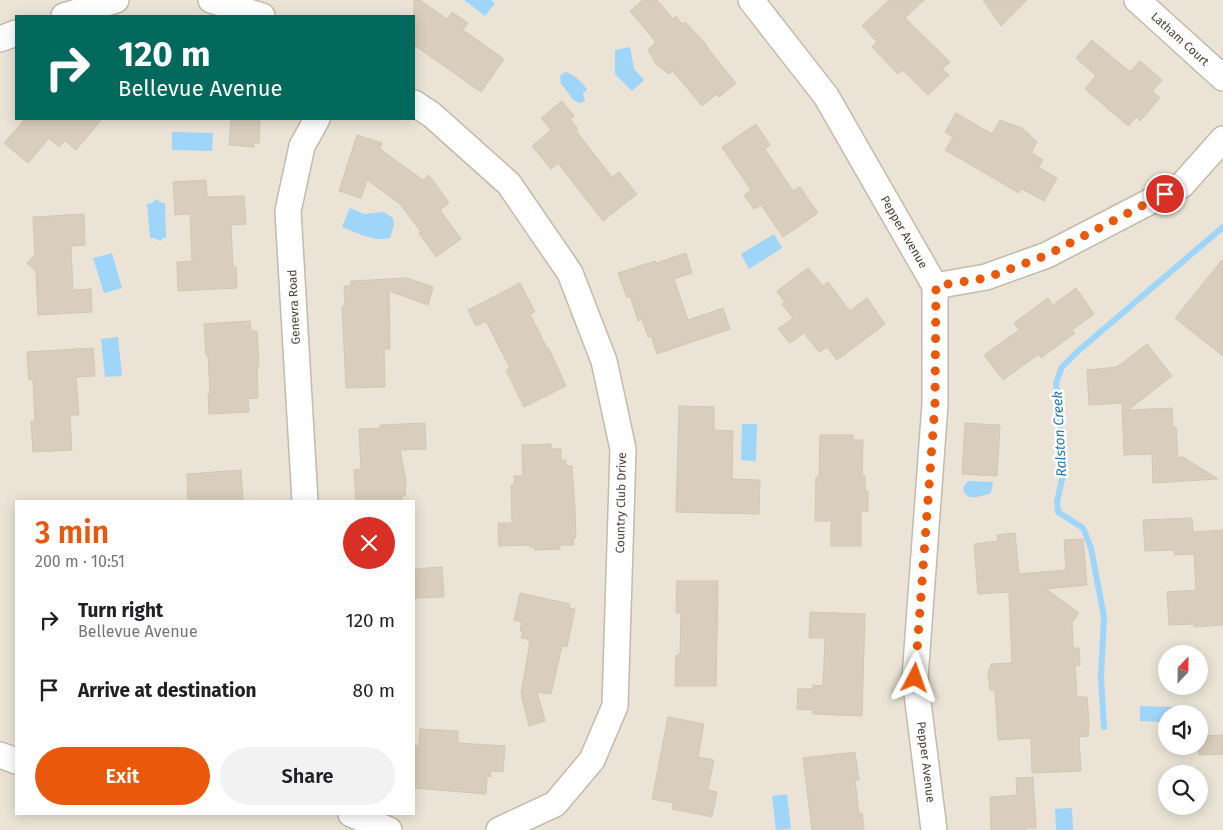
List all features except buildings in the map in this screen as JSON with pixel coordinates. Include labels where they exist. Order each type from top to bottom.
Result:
[{"type":"street","points":[[67,15],[116,0]]},
{"type":"street","points":[[211,0],[259,15]]},
{"type":"street","name":"Pepper Avenue","points":[[751,0],[826,96],[936,286],[935,404],[915,678],[934,830]]},
{"type":"street","name":"Latham Court","points":[[1137,0],[1223,78]]},
{"type":"street","points":[[0,39],[15,33]]},
{"type":"street","name":"Country Club Drive","points":[[415,104],[432,115],[509,184],[570,273],[604,361],[623,450],[615,706],[592,760],[555,804],[498,830]]},
{"type":"street","name":"Genevra Road","points":[[305,500],[288,211],[302,146],[316,120]]},
{"type":"street","points":[[936,286],[986,278],[1047,255],[1182,185],[1223,139]]},
{"type":"street","points":[[0,755],[15,761]]},
{"type":"street","points":[[353,815],[389,830]]},
{"type":"shaded area","points":[[0,0],[1223,0],[1223,830],[0,830]]},
{"type":"water","points":[[464,0],[491,0],[495,3],[485,16]]},
{"type":"water","points":[[630,47],[634,69],[644,80],[632,91],[615,74],[615,50]]},
{"type":"water","points":[[565,72],[575,77],[586,88],[587,90],[583,93],[585,101],[579,103],[576,101],[561,84],[560,76]]},
{"type":"water","points":[[172,132],[213,133],[212,151],[172,150]]},
{"type":"water","points":[[156,199],[165,203],[166,238],[160,241],[150,238],[147,204],[152,203]]},
{"type":"water","points":[[350,208],[364,214],[384,212],[393,218],[394,225],[390,238],[372,238],[342,227]]},
{"type":"water","points":[[774,234],[782,248],[749,269],[741,254]]},
{"type":"water","points":[[112,253],[122,288],[104,293],[93,258]]},
{"type":"water","points":[[118,337],[122,376],[105,377],[101,339]]},
{"type":"water","points":[[742,424],[757,424],[756,461],[741,460]]},
{"type":"water","points":[[968,481],[993,482],[991,493],[969,497],[963,490]]},
{"type":"water","points":[[1140,706],[1158,707],[1158,722],[1140,721]]},
{"type":"water","points":[[787,794],[791,829],[776,830],[772,796]]},
{"type":"water","points":[[1072,808],[1073,830],[1056,830],[1055,809]]},
{"type":"waterway","name":"Ralston Creek","points":[[1104,727],[1101,677],[1104,617],[1091,548],[1083,528],[1058,512],[1057,502],[1064,470],[1056,383],[1062,367],[1077,352],[1223,227]]},
{"type":"route","points":[[915,678],[935,404],[936,286],[986,278],[1047,255],[1165,194]]}]
